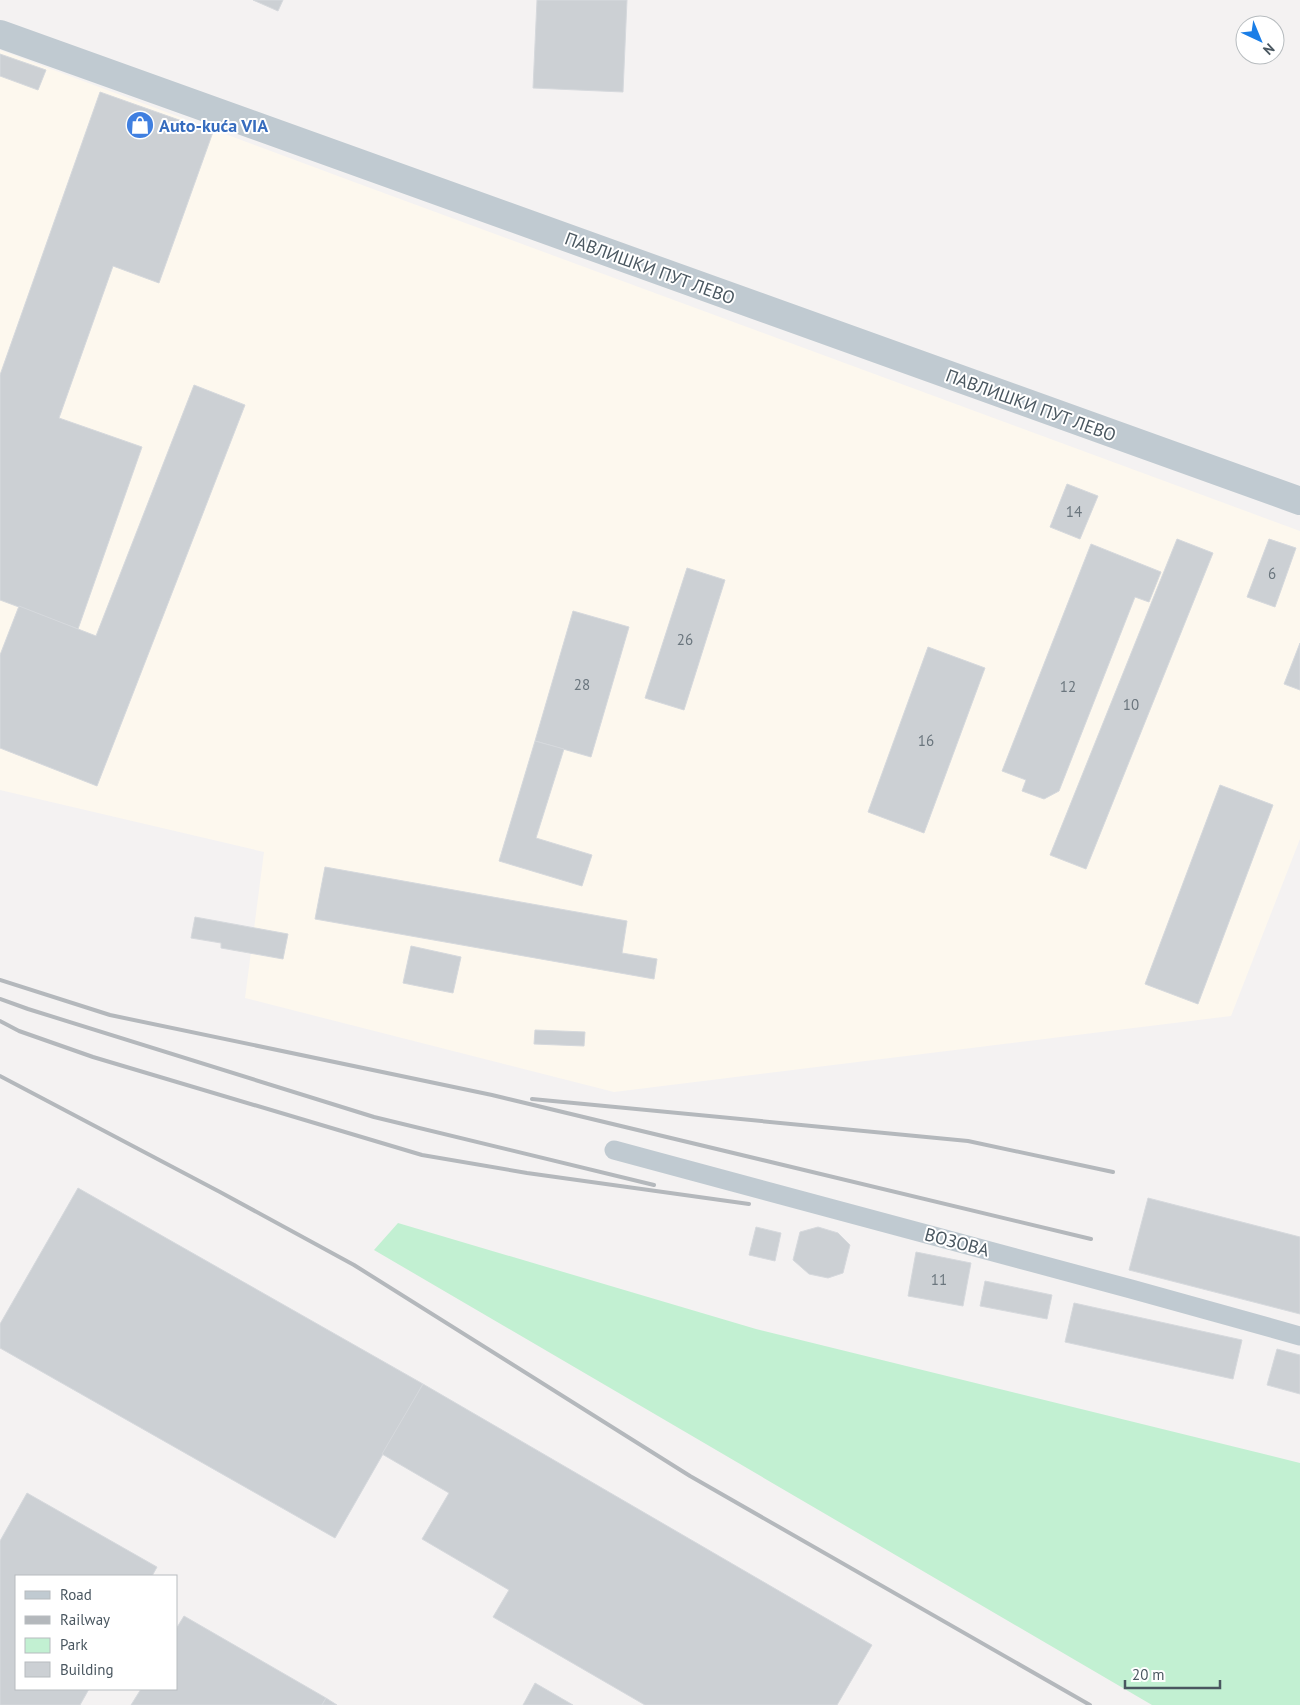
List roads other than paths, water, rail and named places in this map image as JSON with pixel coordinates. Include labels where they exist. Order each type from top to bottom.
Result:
[{"type":"street","name":"ПАВЛИШКИ ПУТ ЛЕВО","points":[[0,34],[1300,502]]},
{"type":"lane","name":"ВОЗОВА","points":[[614,1150],[1300,1336]]},
{"type":"railway","points":[[0,980],[110,1015],[492,1095],[1091,1239]]},
{"type":"railway","points":[[0,999],[374,1117],[654,1185]]},
{"type":"railway","points":[[0,1021],[19,1031],[93,1057],[422,1155],[527,1173],[749,1204]]},
{"type":"railway","points":[[0,1076],[354,1265],[690,1476],[1090,1705]]},
{"type":"railway","points":[[532,1099],[968,1141],[1113,1172]]},
{"type":"place","name":"Auto-kuća VIA","points":[[140,125]]}]
